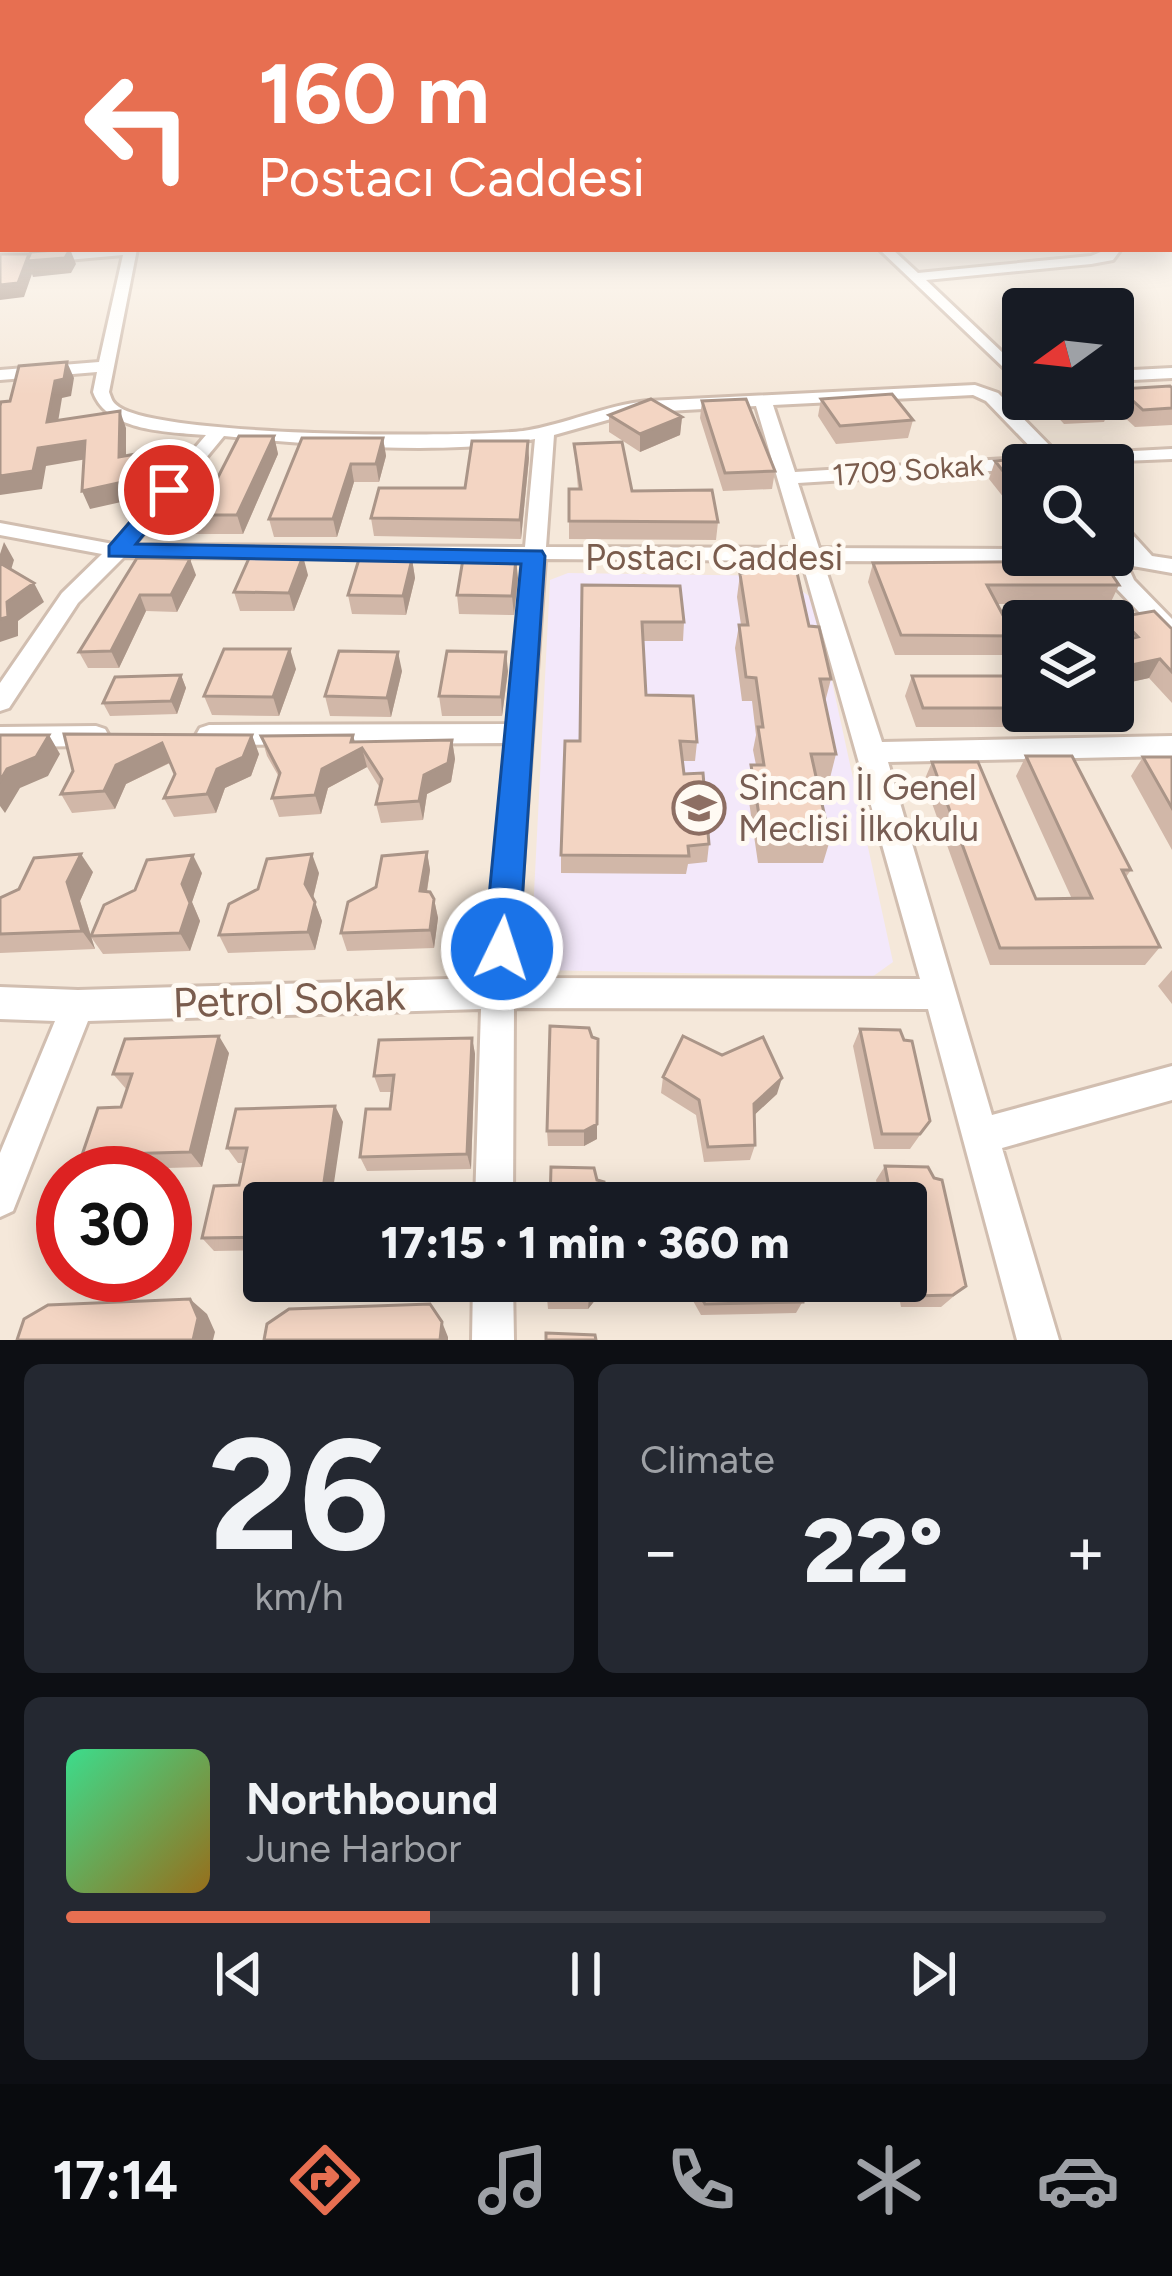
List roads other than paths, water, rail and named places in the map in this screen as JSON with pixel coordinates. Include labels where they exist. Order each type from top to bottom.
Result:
[{"type":"street","points":[[126,271],[100,392],[104,404],[118,413],[220,430],[488,439],[545,432],[624,408],[975,390],[992,398],[1037,444]]},
{"type":"street","points":[[909,271],[1002,361]]},
{"type":"street","points":[[916,277],[983,271]]},
{"type":"street","points":[[0,375],[103,367]]},
{"type":"street","points":[[1134,375],[1172,373]]},
{"type":"street","points":[[764,403],[872,752],[1038,1340]]},
{"type":"street","points":[[0,702],[70,598],[118,551],[220,430]]},
{"type":"street","points":[[494,1182],[498,993],[545,432]]},
{"type":"street","name":"1709 Sokak","points":[[1134,457],[1172,454]]},
{"type":"street","name":"1709 Sokak","points":[[788,478],[1002,466]]},
{"type":"street","name":"Postacı Caddesi","points":[[0,529],[118,551],[1002,557]]},
{"type":"street","points":[[1134,548],[1143,558]]},
{"type":"street","name":"Postacı Caddesi","points":[[1134,557],[1172,566]]},
{"type":"street","points":[[1121,576],[1172,633]]},
{"type":"street","points":[[188,735],[518,733]]},
{"type":"street","points":[[0,737],[118,736]]},
{"type":"street","points":[[872,752],[1172,746]]},
{"type":"street","name":"Petrol Sokak","points":[[0,1003],[78,1006],[498,993],[938,994]]},
{"type":"street","points":[[0,1198],[78,1006]]},
{"type":"street","points":[[978,1138],[1172,1083]]},
{"type":"street","points":[[493,1302],[493,1340]]},
{"type":"place","name":"Sincan İl Genel Meclisi İlkokulu","points":[[699,808]]}]
